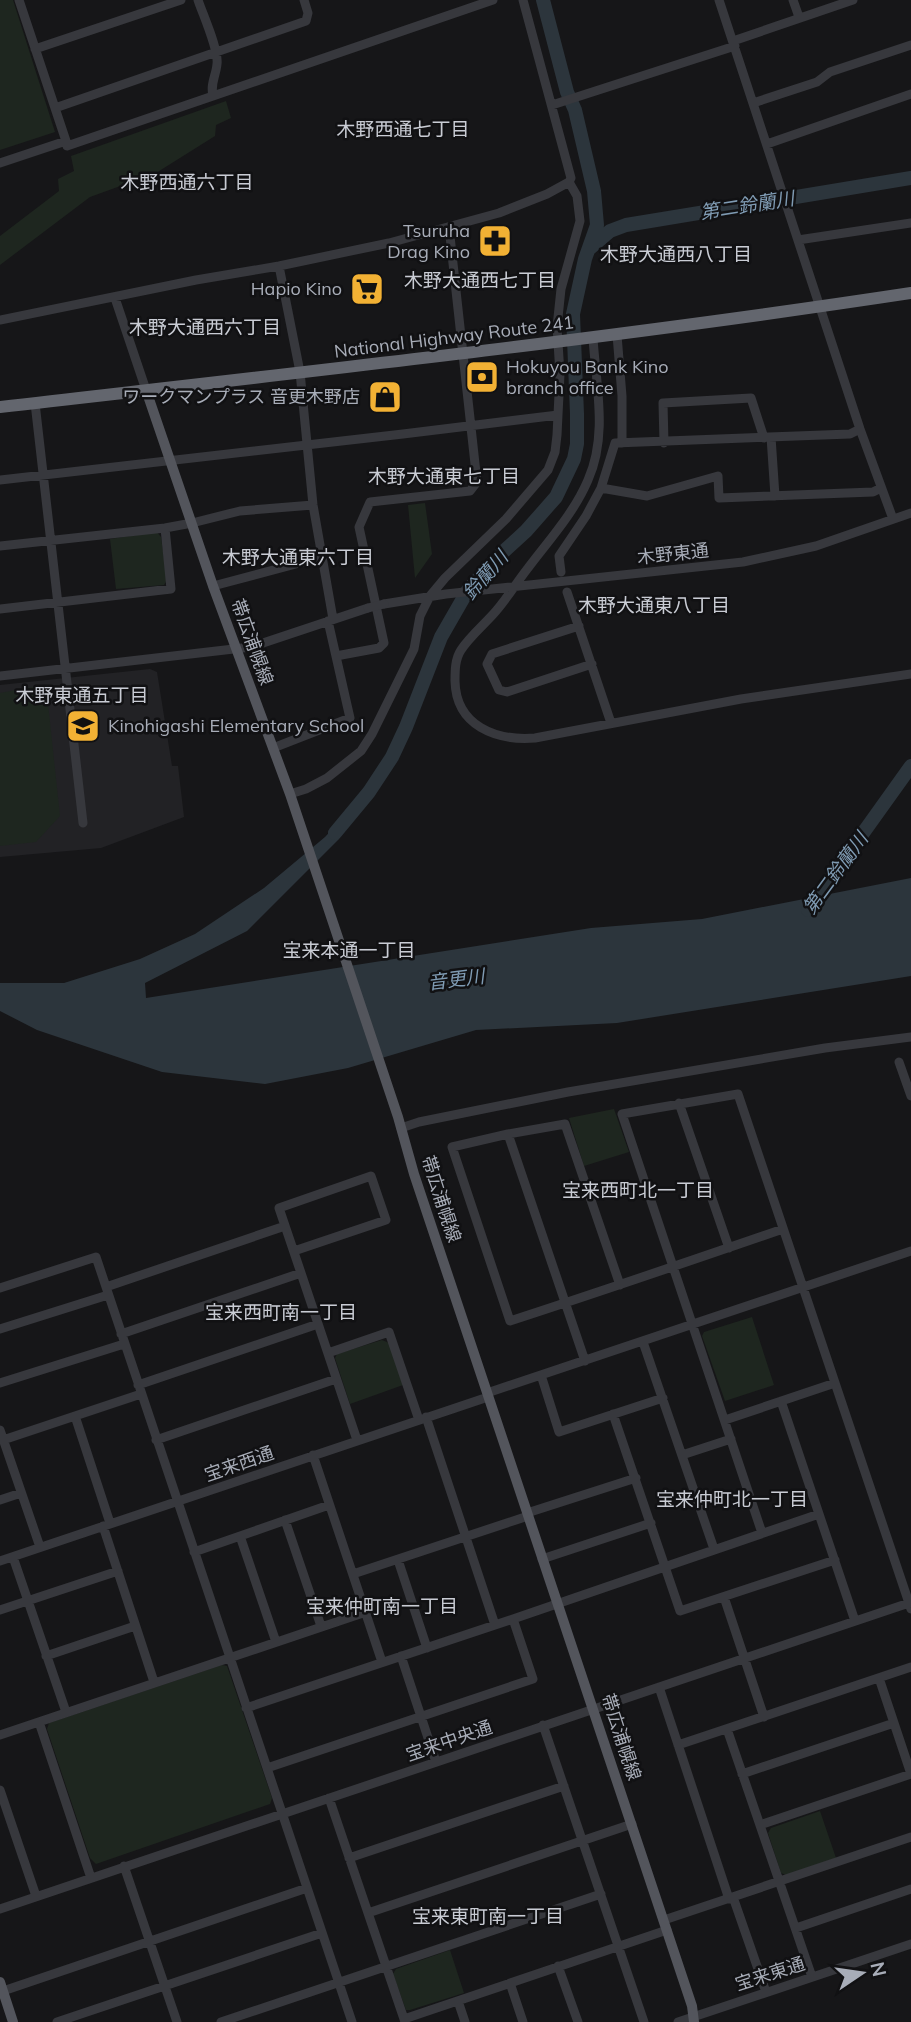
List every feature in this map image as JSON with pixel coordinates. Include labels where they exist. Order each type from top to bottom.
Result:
[{"type":"highway","name":"National Highway Route 241","points":[[0,407],[617,335],[911,293]]},
{"type":"main road","name":"帯広浦幌線","points":[[146,390],[235,649],[291,799],[695,2019]]},
{"type":"main road","points":[[1,1986],[13,2022]]},
{"type":"street","points":[[19,0],[67,146],[493,0]]},
{"type":"street","points":[[35,49],[181,0]]},
{"type":"street","points":[[198,0],[216,53],[217,63],[211,87],[213,96]]},
{"type":"street","points":[[55,107],[306,21],[308,13],[303,0]]},
{"type":"street","points":[[0,320],[389,243],[499,213],[569,182],[571,177],[556,104],[523,0]]},
{"type":"street","points":[[719,0],[860,429],[893,519]]},
{"type":"street","points":[[793,0],[799,18]]},
{"type":"street","points":[[556,104],[853,0]]},
{"type":"street","points":[[753,103],[817,82],[830,72],[911,45]]},
{"type":"street","points":[[767,144],[911,94]]},
{"type":"street","points":[[0,163],[66,141]]},
{"type":"street","points":[[291,799],[327,778],[361,751],[414,649],[420,616],[430,596],[444,578],[506,519],[548,470],[555,452],[558,415],[561,342],[557,327],[561,289],[580,221],[577,196],[569,182]]},
{"type":"street","points":[[798,240],[911,223]]},
{"type":"street","points":[[336,656],[379,648],[384,643],[359,527],[370,502],[470,491],[477,482],[449,227]]},
{"type":"street","points":[[272,748],[350,718],[330,620],[313,505],[300,372],[279,266]]},
{"type":"street","points":[[114,298],[146,390]]},
{"type":"street","points":[[617,335],[622,396],[622,443]]},
{"type":"street","points":[[590,338],[600,427],[594,464],[575,506],[499,608],[460,651],[455,670],[455,687],[458,701],[475,724],[490,734],[516,739],[535,738],[741,699],[911,674]]},
{"type":"street","points":[[664,443],[663,403],[751,398],[768,438],[775,496]]},
{"type":"street","points":[[35,403],[83,823]]},
{"type":"street","points":[[0,480],[558,415]]},
{"type":"street","points":[[561,572],[559,556],[601,488],[615,443],[850,434],[860,429]]},
{"type":"street","points":[[601,488],[647,496],[718,476],[719,498],[873,492],[881,488]]},
{"type":"street","points":[[0,546],[165,528],[240,511],[313,505]]},
{"type":"street","name":"木野東通","points":[[0,676],[235,649],[368,608],[430,596],[755,560],[816,546],[911,513]]},
{"type":"street","points":[[0,608],[171,589],[165,528]]},
{"type":"street","points":[[213,586],[321,557]]},
{"type":"street","points":[[567,592],[611,723]]},
{"type":"street","points":[[579,626],[492,654],[487,664],[499,690],[507,692],[592,664]]},
{"type":"street","points":[[399,1123],[419,1122],[568,1092],[825,1048],[911,1037]]},
{"type":"street","points":[[899,1062],[911,1096]]},
{"type":"street","points":[[762,1533],[622,1114],[738,1094],[910,1606]]},
{"type":"street","points":[[679,1103],[729,1248]]},
{"type":"street","points":[[620,1285],[565,1124],[452,1147],[510,1321],[620,1285],[674,1267],[783,1229]]},
{"type":"street","points":[[508,1134],[585,1361]]},
{"type":"street","points":[[294,1251],[386,1220],[371,1176],[279,1208],[357,1440]]},
{"type":"street","points":[[0,1329],[285,1226]]},
{"type":"street","name":"宝来西通","points":[[0,1561],[911,1251]]},
{"type":"street","points":[[0,1288],[96,1257],[352,2022]]},
{"type":"street","points":[[0,1383],[301,1273]]},
{"type":"street","points":[[3,1440],[75,1416],[318,1324]]},
{"type":"street","points":[[328,1353],[389,1332],[466,1536],[495,1625]]},
{"type":"street","points":[[643,1342],[714,1549]]},
{"type":"street","points":[[541,1375],[559,1432],[663,1398]]},
{"type":"street","points":[[156,1440],[336,1379]]},
{"type":"street","points":[[725,1420],[835,1383]]},
{"type":"street","points":[[781,1401],[855,1621]]},
{"type":"street","points":[[613,1414],[680,1611],[835,1560]]},
{"type":"street","points":[[75,1416],[118,1571],[154,1682]]},
{"type":"street","points":[[0,1430],[40,1547]]},
{"type":"street","points":[[682,1455],[731,1439]]},
{"type":"street","points":[[313,1455],[383,1662]]},
{"type":"street","points":[[353,1574],[636,1478]]},
{"type":"street","points":[[0,1500],[21,1493]]},
{"type":"street","points":[[194,1552],[330,1505]]},
{"type":"street","points":[[246,1708],[819,1514]]},
{"type":"street","points":[[285,1520],[321,1626]]},
{"type":"street","points":[[542,1559],[651,1523]]},
{"type":"street","points":[[240,1536],[276,1642]]},
{"type":"street","points":[[13,1557],[66,1712]]},
{"type":"street","points":[[398,1560],[427,1648]]},
{"type":"street","points":[[0,1610],[118,1571]]},
{"type":"street","points":[[724,1597],[764,1717]]},
{"type":"street","name":"宝来中央通","points":[[0,1909],[855,1621],[910,1606]]},
{"type":"street","points":[[0,1735],[366,1612]]},
{"type":"street","points":[[267,1768],[533,1679],[513,1619]]},
{"type":"street","points":[[46,1656],[135,1626]]},
{"type":"street","points":[[401,1656],[436,1762]]},
{"type":"street","points":[[678,1745],[911,1667]]},
{"type":"street","points":[[760,1825],[911,1774],[878,1678]]},
{"type":"street","points":[[659,1688],[766,1992]]},
{"type":"street","points":[[39,1722],[91,1878]]},
{"type":"street","points":[[742,1774],[894,1723]]},
{"type":"street","points":[[543,1725],[644,2022]]},
{"type":"street","points":[[727,1728],[812,1977]]},
{"type":"street","points":[[349,1858],[564,1786]]},
{"type":"street","points":[[0,1790],[36,1896]]},
{"type":"street","points":[[329,1798],[405,2021],[618,1946],[731,1898],[911,1837]]},
{"type":"street","points":[[368,1913],[632,1824]]},
{"type":"street","points":[[124,1866],[177,2022]]},
{"type":"street","points":[[1,1986],[149,1942],[307,1888]]},
{"type":"street","points":[[796,1928],[911,1889]]},
{"type":"street","points":[[221,2022],[601,1894]]},
{"type":"street","points":[[57,2022],[322,1933]]},
{"type":"street","name":"宝来東通","points":[[678,2022],[695,2019],[766,1992],[911,1944]]},
{"type":"street","points":[[558,1966],[578,2022]]},
{"type":"street","points":[[510,1983],[523,2022]]},
{"type":"street","points":[[458,2001],[466,2022]]},
{"type":"shaded area","points":[[0,0],[13,0],[55,132],[0,150]]},
{"type":"shaded area","points":[[226,101],[231,118],[216,125],[215,136],[156,173],[90,197],[0,265],[0,236],[59,191],[58,179],[74,171],[71,156]]},
{"type":"shaded area","points":[[425,503],[432,554],[415,578],[408,505]]},
{"type":"shaded area","points":[[157,532],[161,537],[167,580],[164,585],[116,589],[110,539]]},
{"type":"shaded area","name":"Kinohigashi Elementary School","points":[[150,669],[157,672],[172,766],[178,766],[184,817],[101,848],[0,857],[0,685]]},
{"type":"shaded area","points":[[32,687],[47,694],[60,816],[36,842],[0,846],[0,693]]},
{"type":"shaded area","points":[[614,1109],[629,1152],[584,1166],[569,1118]]},
{"type":"shaded area","points":[[752,1317],[774,1385],[725,1401],[702,1336],[704,1332]]},
{"type":"shaded area","points":[[382,1340],[389,1343],[403,1385],[350,1404],[335,1358],[337,1354]]},
{"type":"shaded area","points":[[222,1665],[227,1666],[272,1798],[270,1804],[96,1864],[90,1858],[47,1729],[49,1723]]},
{"type":"shaded area","points":[[820,1811],[836,1858],[786,1875],[781,1873],[768,1833],[771,1828]]},
{"type":"shaded area","points":[[450,1950],[464,1993],[406,2010],[393,1974],[396,1969]]},
{"type":"water","name":"音更川","points":[[343,818],[350,819],[339,839],[247,931],[145,983],[146,998],[591,928],[702,919],[911,878],[911,976],[617,1023],[476,1030],[348,1068],[265,1084],[162,1072],[37,1030],[0,1011],[0,983],[64,983],[140,959],[195,934],[264,888],[325,837]]},
{"type":"waterway","name":"鈴蘭川","points":[[335,833],[369,792],[392,757],[441,637],[468,590],[556,497],[574,459],[577,414],[573,314],[585,259],[597,225],[594,191],[575,110],[567,92],[543,0]]},
{"type":"waterway","name":"第二鈴蘭川","points":[[589,249],[610,231],[626,225],[911,178]]},
{"type":"waterway","name":"第二鈴蘭川","points":[[808,910],[911,766]]},
{"type":"place","name":"Tsuruha Drag Kino","points":[[495,241]]},
{"type":"place","name":"Hapio Kino","points":[[367,289]]},
{"type":"place","name":"Hokuyou Bank Kino branch office","points":[[482,377]]},
{"type":"place","name":"ワークマンプラス 音更木野店","points":[[385,397]]},
{"type":"place","name":"Kinohigashi Elementary School","points":[[83,726]]},
{"type":"district","name":"木野西通七丁目","points":[[403,129]]},
{"type":"district","name":"木野西通六丁目","points":[[187,182]]},
{"type":"district","name":"木野大通西八丁目","points":[[676,254]]},
{"type":"district","name":"木野大通西七丁目","points":[[480,280]]},
{"type":"district","name":"木野大通西六丁目","points":[[205,327]]},
{"type":"district","name":"木野大通東七丁目","points":[[444,476]]},
{"type":"district","name":"木野大通東六丁目","points":[[298,557]]},
{"type":"district","name":"木野大通東八丁目","points":[[654,605]]},
{"type":"district","name":"木野東通五丁目","points":[[82,695]]},
{"type":"district","name":"宝来本通一丁目","points":[[349,950]]},
{"type":"district","name":"宝来西町北一丁目","points":[[638,1190]]},
{"type":"district","name":"宝来西町南一丁目","points":[[281,1312]]},
{"type":"district","name":"宝来仲町北一丁目","points":[[732,1499]]},
{"type":"district","name":"宝来仲町南一丁目","points":[[382,1606]]},
{"type":"district","name":"宝来東町南一丁目","points":[[488,1916]]}]
